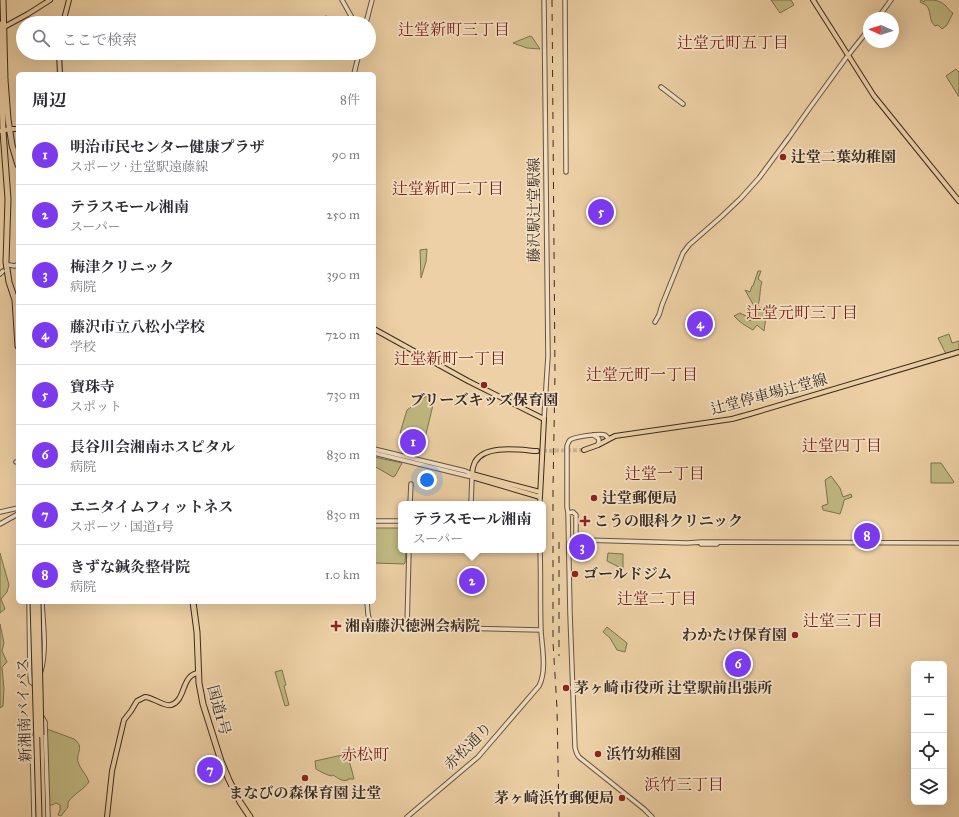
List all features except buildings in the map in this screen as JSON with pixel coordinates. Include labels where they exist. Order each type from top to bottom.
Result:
[{"type":"highway","points":[[3,0],[5,80],[10,129],[16,159]]},
{"type":"highway","points":[[0,24],[2,129],[8,199],[6,262],[16,309]]},
{"type":"highway","name":"新湘南バイパス","points":[[33,604],[39,817]]},
{"type":"highway","name":"新湘南バイパス","points":[[38,604],[43,817]]},
{"type":"highway","name":"国道1号","points":[[193,604],[197,632],[199,683],[203,704],[221,761],[240,802],[250,817]]},
{"type":"main road","points":[[24,16],[50,0]]},
{"type":"main road","points":[[65,16],[69,0]]},
{"type":"main road","points":[[814,0],[874,96],[959,201]]},
{"type":"main road","points":[[6,26],[16,21]]},
{"type":"main road","points":[[59,60],[60,72]]},
{"type":"main road","points":[[2,129],[16,129]]},
{"type":"main road","points":[[376,330],[544,420]]},
{"type":"main road","name":"辻堂停車場辻堂線","points":[[584,450],[598,445],[615,436],[732,419],[959,352]]},
{"type":"main road","name":"藤沢駅辻堂駅線","points":[[540,497],[544,420]]},
{"type":"main road","points":[[472,475],[475,462],[481,455],[490,450],[537,451]]},
{"type":"main road","points":[[472,475],[540,492]]},
{"type":"main road","points":[[472,475],[540,497]]},
{"type":"main road","points":[[107,817],[112,771],[124,720],[137,702],[144,697],[151,698],[168,705],[174,704],[178,700],[187,680],[198,672]]},
{"type":"street","points":[[342,0],[351,16]]},
{"type":"street","points":[[368,16],[372,0]]},
{"type":"street","name":"藤沢駅辻堂駅線","points":[[544,0],[548,356],[544,420]]},
{"type":"street","points":[[565,0],[566,172]]},
{"type":"street","points":[[882,12],[891,0]]},
{"type":"street","points":[[655,322],[683,254],[689,246],[726,212],[759,178],[863,36]]},
{"type":"street","points":[[354,72],[357,60]]},
{"type":"street","points":[[661,87],[682,104]]},
{"type":"street","points":[[9,265],[16,265]]},
{"type":"street","points":[[0,274],[3,271]]},
{"type":"street","points":[[609,439],[605,434],[593,435],[570,440],[567,446],[567,507],[575,745],[579,757],[639,804],[652,817]]},
{"type":"street","points":[[593,435],[598,438],[598,445]]},
{"type":"street","points":[[376,449],[465,471],[472,475]]},
{"type":"street","points":[[376,453],[472,475]]},
{"type":"street","points":[[471,501],[472,475]]},
{"type":"street","points":[[410,501],[411,484]]},
{"type":"street","points":[[0,512],[16,508]]},
{"type":"street","points":[[568,513],[573,512],[576,515],[576,544]]},
{"type":"street","points":[[0,524],[16,515]]},
{"type":"street","points":[[376,521],[398,521]]},
{"type":"street","points":[[576,533],[578,538],[584,540],[692,543],[710,545],[726,543],[959,543]]},
{"type":"street","points":[[569,553],[576,544],[584,540]]},
{"type":"street","points":[[569,544],[576,544]]},
{"type":"street","points":[[406,627],[409,553]]},
{"type":"street","points":[[367,604],[369,620],[374,626],[541,630],[540,553]]},
{"type":"street","points":[[29,604],[30,676],[31,682],[38,688],[40,728],[32,740],[34,817]]},
{"type":"street","points":[[42,604],[44,643],[43,664],[40,673],[41,715],[44,719],[45,731],[48,817]]},
{"type":"street","name":"赤松通り","points":[[407,817],[478,757],[539,686],[543,676],[541,630]]},
{"type":"street","points":[[38,730],[45,731]]},
{"type":"shaded area","points":[[771,0],[791,0],[794,5],[780,13]]},
{"type":"shaded area","points":[[921,0],[924,2],[925,0],[936,1],[945,5],[953,13],[947,25],[942,29],[938,25],[935,26],[931,21],[928,7],[920,2]]},
{"type":"shaded area","points":[[530,36],[540,49],[527,48],[513,43]]},
{"type":"shaded area","points":[[956,69],[959,72],[959,97],[946,76]]},
{"type":"shaded area","points":[[427,249],[426,262],[421,278],[420,250]]},
{"type":"shaded area","points":[[758,271],[761,271],[758,279],[762,282],[757,308],[754,306],[745,290],[750,292]]},
{"type":"shaded area","points":[[759,307],[767,310],[764,331],[757,325],[753,330],[740,322],[734,316],[740,313],[746,316],[750,321]]},
{"type":"shaded area","points":[[949,334],[952,343],[959,341],[959,351],[946,354],[938,338]]},
{"type":"shaded area","points":[[431,393],[436,398],[425,438],[400,433],[407,410]]},
{"type":"shaded area","points":[[376,457],[402,463],[393,477],[376,467]]},
{"type":"shaded area","points":[[931,463],[941,463],[954,482],[931,483]]},
{"type":"shaded area","points":[[831,476],[840,488],[843,497],[851,494],[852,497],[844,500],[840,514],[823,510],[822,506],[828,504],[825,480]]},
{"type":"shaded area","points":[[376,528],[398,528],[398,553],[406,553],[404,564],[376,563]]},
{"type":"shaded area","points":[[0,553],[9,585],[7,592],[1,599],[5,609],[0,613]]},
{"type":"shaded area","points":[[608,553],[623,554],[623,569],[607,561]]},
{"type":"shaded area","points":[[0,624],[4,643],[2,651],[7,662],[2,667],[4,689],[3,706],[0,708]]},
{"type":"shaded area","points":[[607,627],[627,643],[625,652],[617,650],[610,638],[603,632]]},
{"type":"shaded area","points":[[282,670],[289,705],[285,706],[275,672]]},
{"type":"shaded area","points":[[47,729],[74,739],[77,742],[80,747],[78,762],[89,782],[68,802],[68,807],[61,816],[58,815],[60,805],[56,803],[49,805]]},
{"type":"shaded area","points":[[347,754],[354,779],[342,780],[316,769],[315,761]]},
{"type":"tunnel","points":[[537,451],[584,450]]},
{"type":"railway","points":[[552,0],[555,374],[553,642],[557,708],[559,817]]},
{"type":"railway","points":[[559,542],[559,656]]},
{"type":"place","name":"辻堂二葉幼稚園","points":[[783,157]]},
{"type":"place","name":"寶珠寺","points":[[601,212]]},
{"type":"place","name":"藤沢市立八松小学校","points":[[700,324]]},
{"type":"place","name":"ブリーズキッズ保育園","points":[[484,385]]},
{"type":"place","name":"明治市民センター健康プラザ","points":[[413,442]]},
{"type":"place","name":"辻堂郵便局","points":[[594,498]]},
{"type":"place","name":"こうの眼科クリニック","points":[[585,521]]},
{"type":"place","name":"きずな鍼灸整骨院","points":[[867,536]]},
{"type":"place","name":"梅津クリニック","points":[[582,547]]},
{"type":"place","name":"ゴールドジム","points":[[575,574]]},
{"type":"place","name":"テラスモール湘南","points":[[472,581]]},
{"type":"place","name":"湘南藤沢徳洲会病院","points":[[336,626]]},
{"type":"place","name":"わかたけ保育園","points":[[795,635]]},
{"type":"place","name":"長谷川会湘南ホスピタル","points":[[738,664]]},
{"type":"place","name":"茅ヶ崎市役所 辻堂駅前出張所","points":[[566,688]]},
{"type":"place","name":"浜竹幼稚園","points":[[598,754]]},
{"type":"place","name":"エニタイムフィットネス","points":[[210,770]]},
{"type":"place","name":"まなびの森保育園 辻堂","points":[[305,778]]},
{"type":"place","name":"茅ヶ崎浜竹郵便局","points":[[622,798]]},
{"type":"district","name":"辻堂新町三丁目","points":[[454,29]]},
{"type":"district","name":"辻堂元町五丁目","points":[[733,42]]},
{"type":"district","name":"辻堂新町二丁目","points":[[448,188]]},
{"type":"district","name":"辻堂元町三丁目","points":[[802,312]]},
{"type":"district","name":"辻堂新町一丁目","points":[[450,358]]},
{"type":"district","name":"辻堂元町一丁目","points":[[642,374]]},
{"type":"district","name":"辻堂四丁目","points":[[842,445]]},
{"type":"district","name":"辻堂一丁目","points":[[665,473]]},
{"type":"district","name":"辻堂二丁目","points":[[657,598]]},
{"type":"district","name":"辻堂三丁目","points":[[843,620]]},
{"type":"district","name":"赤松町","points":[[365,754]]},
{"type":"district","name":"浜竹三丁目","points":[[684,784]]}]
